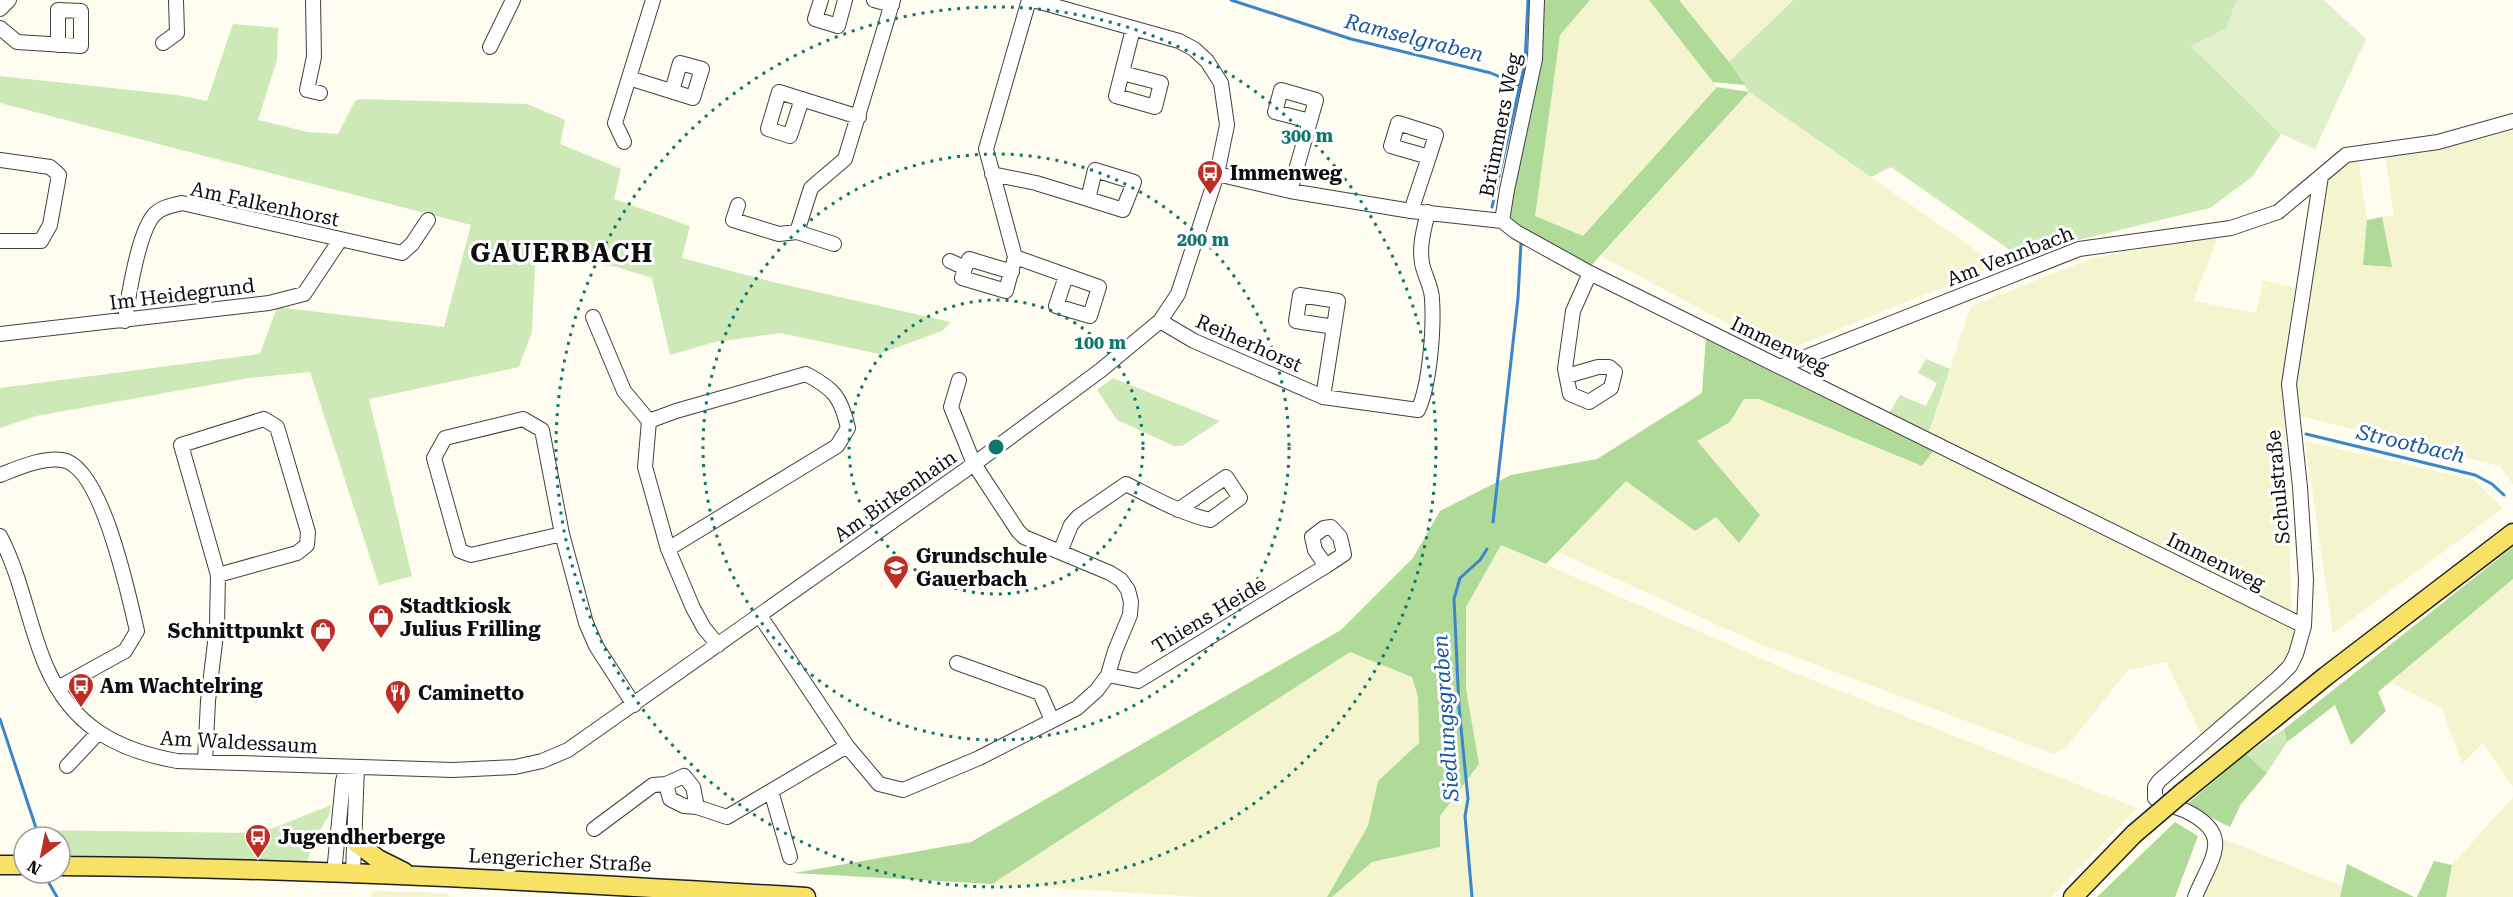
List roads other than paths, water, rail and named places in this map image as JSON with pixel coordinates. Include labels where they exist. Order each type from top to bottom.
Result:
[{"type":"main road","points":[[2073,897],[2134,834],[2182,793],[2326,676],[2512,534]]},
{"type":"main road","points":[[355,842],[391,867],[414,875]]},
{"type":"main road","name":"Lengericher Straße","points":[[72,866],[166,867],[486,878],[806,897]]},
{"type":"street","points":[[0,9],[9,0]]},
{"type":"street","points":[[163,43],[177,33],[176,0]]},
{"type":"street","points":[[313,0],[314,57],[307,90],[320,93]]},
{"type":"street","points":[[490,47],[513,0]]},
{"type":"street","points":[[624,142],[615,123],[653,0]]},
{"type":"street","points":[[821,0],[815,19],[837,26],[845,0]]},
{"type":"street","points":[[797,232],[811,188],[844,159],[859,117],[893,3],[874,0]]},
{"type":"street","points":[[1012,272],[969,259],[962,278],[1006,291],[1012,272],[1015,257],[987,149],[1031,0]]},
{"type":"street","name":"Am Birkenhain","points":[[352,767],[453,770],[515,767],[542,762],[568,750],[974,464],[1101,370],[1160,321],[1178,294],[1217,174],[1227,125],[1221,83],[1208,62],[1194,49],[1179,41],[1031,0]]},
{"type":"street","name":"Brümmers Weg","points":[[1502,221],[1506,190],[1535,59],[1537,0]]},
{"type":"street","points":[[0,28],[17,42],[58,45]]},
{"type":"street","points":[[1122,73],[1133,29]]},
{"type":"street","points":[[629,78],[672,91]]},
{"type":"street","points":[[802,99],[859,117]]},
{"type":"street","points":[[1290,191],[1310,121]]},
{"type":"street","points":[[2321,176],[2346,155],[2438,142],[2513,121]]},
{"type":"street","points":[[1411,210],[1429,157]]},
{"type":"street","points":[[0,160],[51,167],[59,175],[50,225],[40,241],[0,241]]},
{"type":"street","points":[[992,174],[1036,183],[1088,199]]},
{"type":"street","name":"Immenweg","points":[[1217,174],[1290,191],[1411,210],[1502,221],[1516,232],[1590,273],[2304,626]]},
{"type":"street","name":"Am Vennbach","points":[[1780,367],[2079,249],[2231,228],[2278,212],[2321,176]]},
{"type":"street","name":"Schulstraße","points":[[2195,897],[2215,848],[2214,831],[2204,821],[2156,798],[2155,787],[2290,666],[2304,626],[2306,580],[2289,384],[2321,176]]},
{"type":"street","name":"Am Falkenhorst","points":[[125,321],[135,263],[151,218],[158,210],[182,203],[402,254],[412,244],[428,220]]},
{"type":"street","points":[[738,205],[734,220],[779,234],[797,232],[834,244]]},
{"type":"street","name":"Reiherhorst","points":[[1160,321],[1194,341],[1323,397],[1418,410],[1423,400],[1429,359],[1432,297],[1422,264],[1421,242],[1428,212]]},
{"type":"street","name":"Im Heidegrund","points":[[0,334],[269,303],[304,294],[340,240]]},
{"type":"street","points":[[1015,257],[1066,276]]},
{"type":"street","points":[[950,261],[965,268]]},
{"type":"street","points":[[1567,376],[1565,369],[1573,311],[1590,273]]},
{"type":"street","points":[[593,316],[624,391],[649,421],[645,467],[668,549],[693,608],[704,628],[718,645]]},
{"type":"street","name":"Reiherhorst","points":[[1323,397],[1334,327]]},
{"type":"street","points":[[649,421],[676,411],[806,374],[829,387],[843,406],[848,428],[837,446],[668,549]]},
{"type":"street","name":"Thiens Heide","points":[[760,616],[847,746],[879,784],[903,790],[979,758],[1077,708],[1097,690],[1108,675],[1130,615],[1131,602],[1128,590],[1121,580],[1110,573],[1024,537],[974,464],[951,407],[959,380]]},
{"type":"street","points":[[205,761],[208,701],[217,626],[218,575],[181,445],[264,419],[277,427],[308,532],[307,545],[297,553],[218,575]]},
{"type":"street","points":[[562,534],[471,555],[460,551],[434,459],[446,438],[523,419],[542,430],[562,534],[586,623],[596,646],[634,705]]},
{"type":"street","points":[[0,475],[50,460],[64,460],[79,469],[114,538],[137,632],[125,651],[58,688]]},
{"type":"street","points":[[1060,552],[1071,525],[1078,517],[1126,484],[1178,510]]},
{"type":"street","name":"Am Waldessaum","points":[[0,536],[13,561],[46,665],[58,688],[77,714],[98,733],[120,746],[147,755],[177,760],[352,767]]},
{"type":"street","name":"Thiens Heide","points":[[1108,675],[1138,681],[1326,566]]},
{"type":"street","points":[[957,663],[1040,693],[1052,720]]},
{"type":"street","points":[[67,766],[98,733]]},
{"type":"street","points":[[666,784],[670,799],[684,806],[697,807],[727,817],[847,746]]},
{"type":"street","points":[[352,767],[355,842],[353,873]]},
{"type":"street","points":[[334,873],[344,781],[352,767]]},
{"type":"street","points":[[594,829],[653,784],[666,784],[684,776],[693,787],[697,807]]},
{"type":"street","points":[[771,791],[790,857]]},
{"type":"waterway","name":"Ramselgraben","points":[[1231,0],[1351,39],[1491,73],[1520,86]]},
{"type":"waterway","points":[[1492,207],[1525,63],[1528,0]]},
{"type":"waterway","points":[[1493,522],[1518,298],[1521,243]]},
{"type":"waterway","name":"Strootbach","points":[[2306,434],[2475,475],[2492,484],[2504,495]]},
{"type":"waterway","name":"Siedlungsgraben","points":[[1472,897],[1465,816],[1468,799],[1459,707],[1454,599],[1460,578],[1480,560],[1487,549]]},
{"type":"waterway","points":[[0,719],[35,825]]},
{"type":"waterway","points":[[50,885],[57,897]]},
{"type":"place","name":"Immenweg","points":[[1210,196]]},
{"type":"place","name":"Grundschule Gauerbach","points":[[896,591]]},
{"type":"place","name":"Stadtkiosk Julius Frilling","points":[[381,640]]},
{"type":"place","name":"Schnittpunkt","points":[[323,654]]},
{"type":"place","name":"Am Wachtelring","points":[[81,709]]},
{"type":"place","name":"Caminetto","points":[[398,716]]},
{"type":"place","name":"Jugendherberge","points":[[258,860]]},
{"type":"district","name":"GAUERBACH","points":[[562,253]]}]
